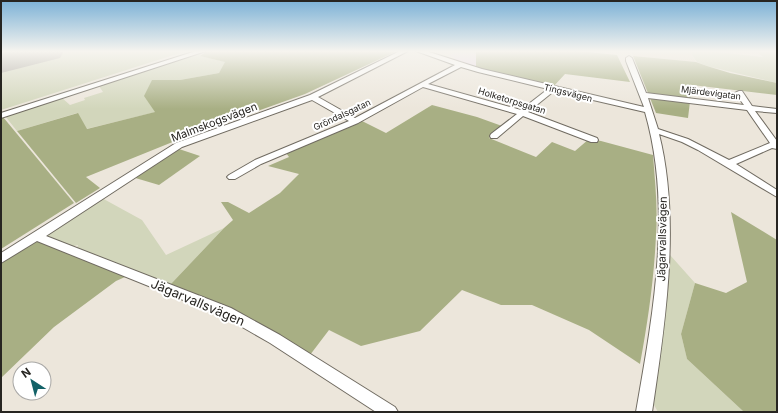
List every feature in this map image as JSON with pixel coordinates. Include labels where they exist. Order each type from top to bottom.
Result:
[{"type":"street","points":[[1,116],[143,70]]},
{"type":"street","name":"Malmskogsvägen","points":[[1,259],[180,145],[313,97],[366,70]]},
{"type":"street","name":"Gröndalsgatan","points":[[232,177],[258,162],[355,121],[449,70]]},
{"type":"street","name":"Tingsvägen","points":[[480,70],[649,112]]},
{"type":"street","name":"Jägarvallsvägen","points":[[634,70],[649,112],[654,132],[660,164],[663,194],[663,257],[661,296],[644,412]]},
{"type":"street","name":"Holketorpsgatan","points":[[422,85],[522,113],[594,140]]},
{"type":"street","points":[[494,136],[552,88]]},
{"type":"street","points":[[739,94],[776,146]]},
{"type":"street","name":"Mjärdevigatan","points":[[643,95],[777,111]]},
{"type":"street","points":[[313,97],[355,121]]},
{"type":"street","points":[[654,132],[682,139],[728,164],[777,194]]},
{"type":"street","points":[[728,164],[771,145],[776,146]]},
{"type":"street","name":"Jägarvallsvägen","points":[[36,236],[227,312],[275,339],[390,412]]},
{"type":"green space","points":[[1,70],[126,70],[1,110]]},
{"type":"green space","points":[[148,70],[221,70],[219,73],[180,80],[152,80],[156,112],[86,129],[77,113],[17,131],[5,116],[62,98],[70,105],[85,100],[84,98],[103,92],[99,86]]},
{"type":"green space","points":[[220,70],[356,70],[305,94],[180,139],[86,177],[100,188],[76,203],[17,131],[78,113],[87,129],[155,112],[144,96],[152,80],[180,80],[219,73]]},
{"type":"green space","points":[[485,70],[624,70],[630,82],[565,74],[553,87]]},
{"type":"green space","points":[[639,70],[721,70],[777,83],[777,95],[692,85],[688,118],[656,113]]},
{"type":"green space","points":[[725,70],[777,70],[777,83]]},
{"type":"green space","points":[[432,105],[477,117],[502,126],[489,138],[536,157],[552,142],[575,151],[589,139],[653,155],[657,225],[654,268],[646,332],[640,364],[589,330],[532,305],[501,305],[462,290],[420,331],[361,346],[329,330],[310,355],[170,285],[233,220],[221,202],[228,202],[249,213],[280,193],[299,174],[268,166],[289,157],[286,153],[362,121],[386,133]]},
{"type":"green space","points":[[3,117],[74,203],[1,249],[1,118]]},
{"type":"green space","points":[[176,148],[200,156],[159,185],[132,177]]},
{"type":"green space","points":[[100,197],[142,220],[166,255],[224,228],[170,285],[76,250],[78,245],[70,247],[47,239],[45,234]]},
{"type":"green space","points":[[731,212],[777,240],[777,412],[744,412],[687,359],[681,334],[695,283],[726,293],[747,282]]},
{"type":"green space","points":[[35,239],[133,277],[125,277],[116,281],[54,327],[19,361],[12,361],[12,367],[1,378],[1,261]]},
{"type":"green space","points":[[670,255],[695,283],[681,334],[687,359],[744,412],[658,412],[654,405]]}]
